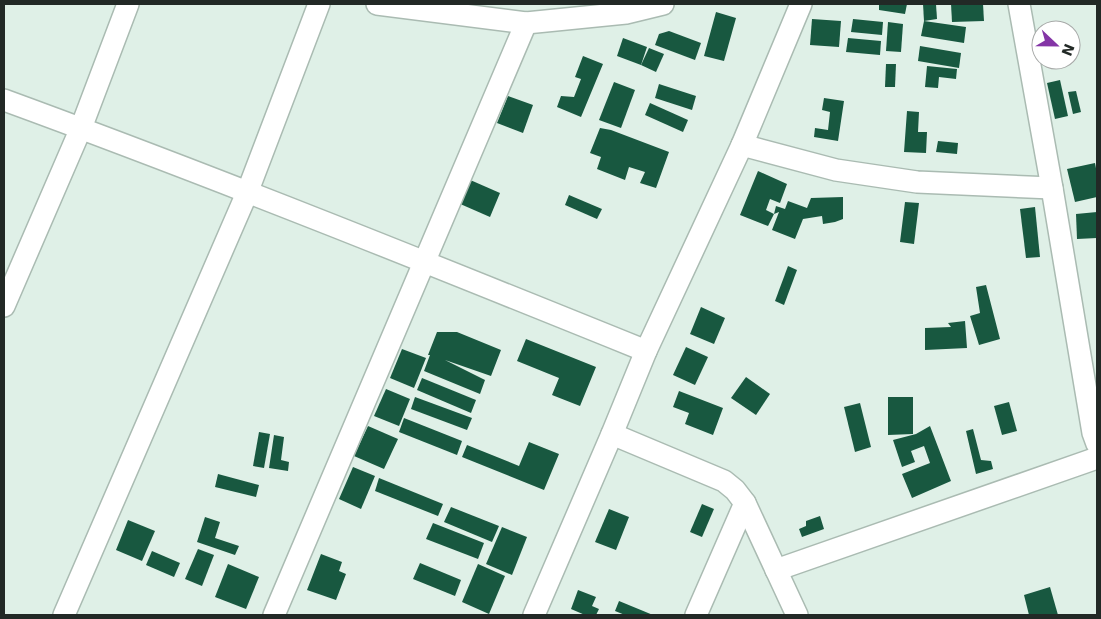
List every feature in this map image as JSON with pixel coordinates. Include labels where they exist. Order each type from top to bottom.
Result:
[{"type":"street","points":[[4,306],[81,128],[128,4]]},
{"type":"street","points":[[64,615],[247,193],[320,4]]},
{"type":"street","points":[[378,4],[526,23],[626,13],[663,4]]},
{"type":"street","points":[[534,615],[646,351],[742,145],[801,4]]},
{"type":"street","points":[[1019,4],[1093,434],[1097,444]]},
{"type":"street","points":[[274,615],[526,23]]},
{"type":"street","points":[[4,100],[81,128],[424,262],[646,351]]},
{"type":"street","points":[[742,145],[836,170],[917,182],[1052,188]]},
{"type":"street","points":[[612,434],[724,481],[735,490],[745,503],[797,615]]},
{"type":"street","points":[[776,570],[1097,458]]},
{"type":"street","points":[[696,615],[745,503]]},
{"type":"building","points":[[879,4],[907,4],[905,14],[879,10]]},
{"type":"building","points":[[923,4],[936,4],[937,19],[924,21]]},
{"type":"building","points":[[951,4],[983,4],[984,21],[952,22]]},
{"type":"building","points":[[716,12],[736,18],[724,61],[704,56]]},
{"type":"building","points":[[812,19],[841,21],[839,47],[810,45]]},
{"type":"building","points":[[853,19],[883,22],[882,35],[851,32]]},
{"type":"building","points":[[924,21],[966,27],[964,43],[921,36]]},
{"type":"building","points":[[888,22],[903,24],[901,52],[886,51]]},
{"type":"building","points":[[669,31],[701,43],[695,60],[655,45],[659,34]]},
{"type":"building","points":[[623,38],[647,47],[641,65],[617,56]]},
{"type":"building","points":[[848,38],[881,41],[880,55],[846,52]]},
{"type":"building","points":[[920,46],[961,53],[959,68],[918,61]]},
{"type":"building","points":[[649,48],[664,54],[656,72],[641,65]]},
{"type":"building","points":[[583,56],[603,64],[581,117],[557,107],[561,96],[574,97],[581,79],[575,77]]},
{"type":"building","points":[[886,64],[896,64],[895,87],[885,87]]},
{"type":"building","points":[[927,66],[957,69],[956,79],[939,77],[938,88],[925,87]]},
{"type":"building","points":[[1060,80],[1068,116],[1055,119],[1047,83]]},
{"type":"building","points":[[614,82],[635,90],[621,128],[599,120]]},
{"type":"building","points":[[659,84],[696,96],[692,110],[655,98]]},
{"type":"building","points":[[1076,91],[1081,112],[1073,114],[1068,92]]},
{"type":"building","points":[[508,96],[533,105],[523,133],[497,123]]},
{"type":"building","points":[[824,98],[844,101],[838,141],[814,137],[815,128],[828,130],[830,112],[822,110]]},
{"type":"building","points":[[650,103],[688,120],[683,132],[645,115]]},
{"type":"building","points":[[907,111],[919,112],[918,132],[927,132],[926,153],[904,152]]},
{"type":"building","points":[[600,128],[611,130],[669,152],[656,188],[640,183],[645,172],[629,167],[625,180],[597,169],[601,157],[590,153]]},
{"type":"building","points":[[938,141],[958,143],[957,154],[936,152]]},
{"type":"building","points":[[1095,163],[1097,197],[1075,202],[1067,169]]},
{"type":"building","points":[[758,171],[787,184],[780,203],[770,199],[766,210],[774,214],[768,226],[740,215]]},
{"type":"building","points":[[468,179],[500,193],[490,217],[458,203]]},
{"type":"building","points":[[569,195],[602,209],[597,219],[565,205]]},
{"type":"building","points":[[843,197],[843,219],[823,224],[822,216],[803,219],[795,239],[772,230],[779,212],[774,214],[776,206],[785,209],[788,201],[807,208],[811,198]]},
{"type":"building","points":[[905,202],[919,203],[914,244],[900,242]]},
{"type":"building","points":[[1035,207],[1040,257],[1026,258],[1020,209]]},
{"type":"building","points":[[1097,212],[1097,238],[1077,239],[1076,214]]},
{"type":"building","points":[[788,266],[797,270],[784,305],[775,301]]},
{"type":"building","points":[[986,285],[1000,339],[979,345],[970,316],[980,313],[976,287]]},
{"type":"building","points":[[701,307],[725,318],[714,344],[690,334]]},
{"type":"building","points":[[965,321],[967,348],[925,350],[925,328],[951,327],[948,323]]},
{"type":"building","points":[[437,332],[457,332],[501,350],[491,376],[445,360],[485,380],[480,394],[424,371]]},
{"type":"building","points":[[526,339],[596,367],[580,406],[552,395],[559,378],[517,361]]},
{"type":"building","points":[[686,347],[708,357],[695,385],[673,375]]},
{"type":"building","points":[[402,349],[426,358],[414,388],[390,378]]},
{"type":"building","points":[[746,377],[770,394],[756,415],[731,398]]},
{"type":"building","points":[[422,378],[476,400],[471,413],[417,390]]},
{"type":"building","points":[[386,389],[410,399],[399,426],[374,416]]},
{"type":"building","points":[[679,391],[723,408],[713,435],[685,424],[689,413],[673,407]]},
{"type":"building","points":[[415,397],[472,418],[467,430],[411,409]]},
{"type":"building","points":[[888,397],[913,397],[913,434],[888,435]]},
{"type":"building","points":[[1009,402],[1017,431],[1002,435],[994,406]]},
{"type":"building","points":[[860,403],[871,447],[855,452],[844,407]]},
{"type":"building","points":[[404,418],[462,441],[457,455],[399,432]]},
{"type":"building","points":[[368,426],[398,439],[384,469],[354,456]]},
{"type":"building","points":[[930,426],[951,481],[912,498],[902,474],[930,463],[924,446],[911,451],[915,462],[902,467],[893,440],[916,434]]},
{"type":"building","points":[[973,429],[981,460],[991,461],[993,469],[976,474],[966,431]]},
{"type":"building","points":[[259,432],[270,434],[264,468],[253,466]]},
{"type":"building","points":[[274,435],[284,437],[281,460],[289,462],[288,471],[269,468]]},
{"type":"building","points":[[529,442],[559,454],[544,490],[462,457],[467,445],[519,466]]},
{"type":"building","points":[[353,467],[375,476],[361,509],[339,499]]},
{"type":"building","points":[[218,474],[259,485],[256,497],[215,487]]},
{"type":"building","points":[[379,478],[443,504],[438,516],[375,491]]},
{"type":"building","points":[[702,504],[714,509],[702,537],[690,532]]},
{"type":"building","points":[[451,507],[499,526],[492,542],[444,522]]},
{"type":"building","points":[[609,509],[629,517],[616,550],[595,542]]},
{"type":"building","points":[[820,516],[824,529],[802,537],[799,529],[806,526],[806,521]]},
{"type":"building","points":[[205,517],[220,522],[215,538],[239,546],[235,555],[197,542]]},
{"type":"building","points":[[128,520],[155,531],[142,561],[116,550]]},
{"type":"building","points":[[433,523],[484,543],[478,559],[426,539]]},
{"type":"building","points":[[502,527],[527,537],[512,575],[486,564]]},
{"type":"building","points":[[198,549],[214,555],[202,586],[185,579]]},
{"type":"building","points":[[152,551],[180,563],[174,577],[146,565]]},
{"type":"building","points":[[321,554],[342,562],[339,571],[346,574],[336,600],[307,590]]},
{"type":"building","points":[[420,563],[461,580],[455,596],[413,579]]},
{"type":"building","points":[[228,564],[259,577],[246,609],[215,597]]},
{"type":"building","points":[[478,564],[505,576],[489,614],[462,602]]},
{"type":"building","points":[[1050,587],[1058,615],[1029,615],[1024,595]]},
{"type":"building","points":[[578,590],[596,597],[592,606],[599,609],[596,615],[585,615],[571,609]]},
{"type":"building","points":[[619,601],[653,615],[625,615],[615,611]]}]
